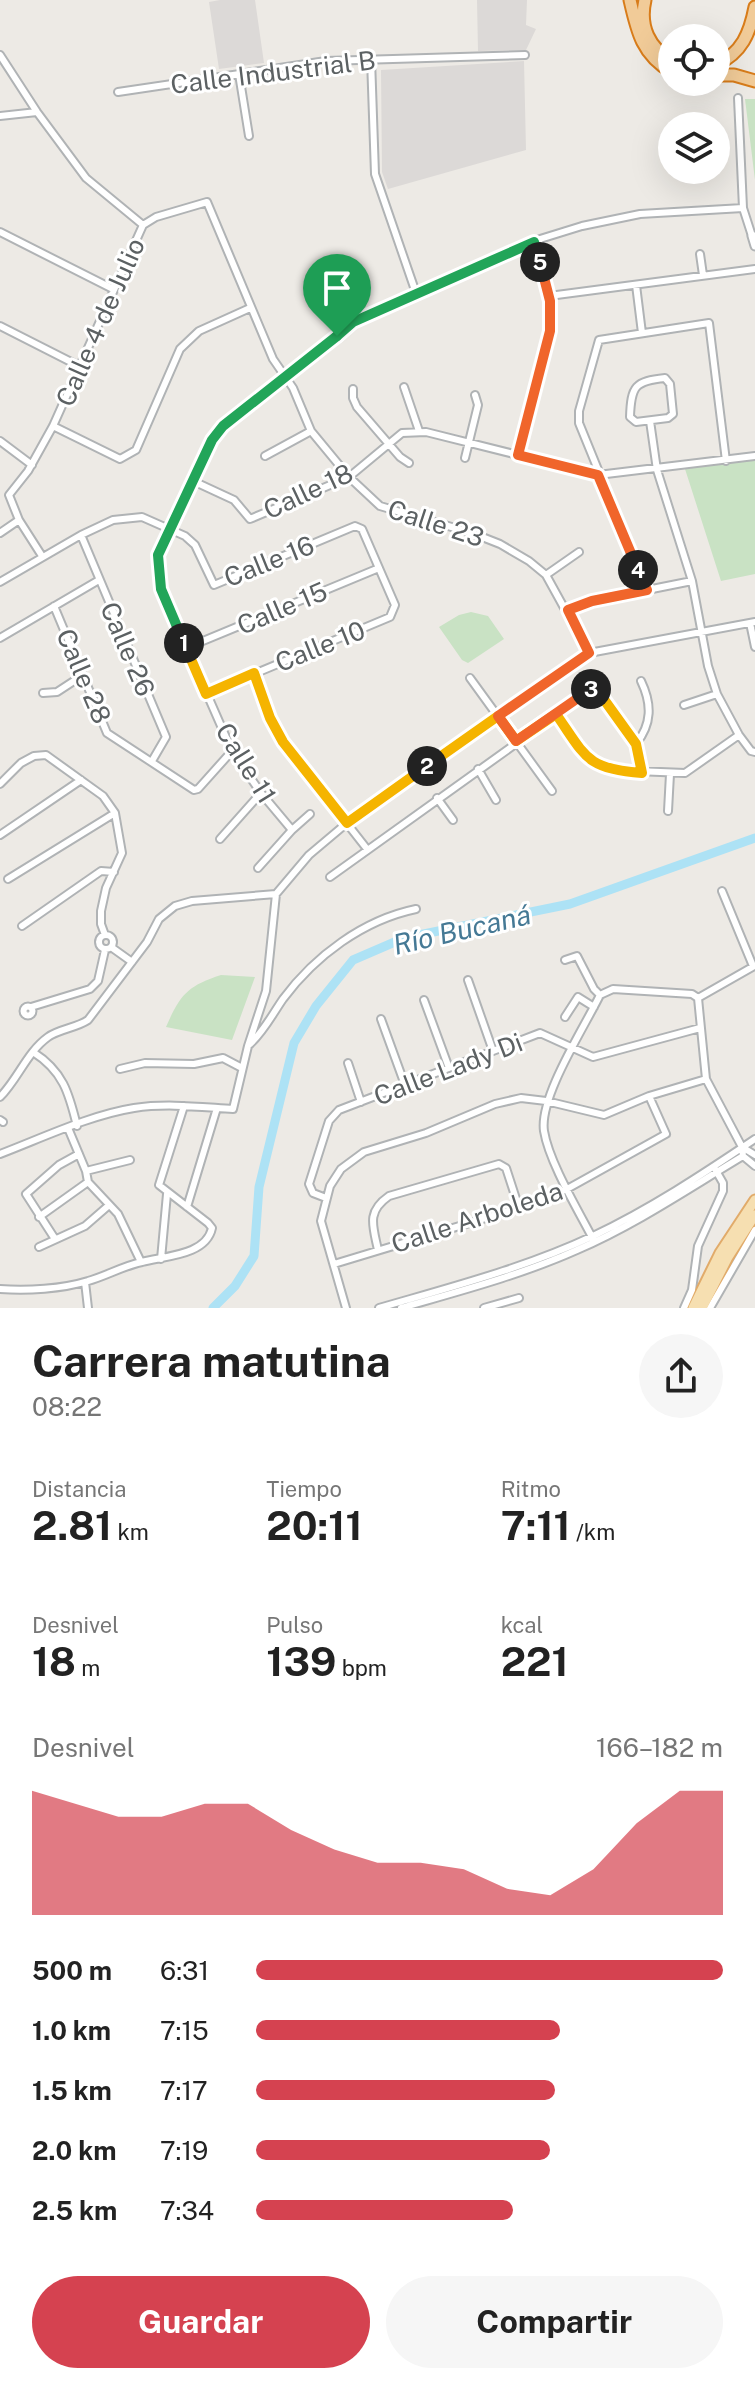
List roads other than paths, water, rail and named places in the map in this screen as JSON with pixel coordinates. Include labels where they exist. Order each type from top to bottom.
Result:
[{"type":"highway","points":[[630,0],[635,28],[646,52],[658,61]]},
{"type":"highway","points":[[645,0],[642,17],[650,41],[658,48]]},
{"type":"highway","points":[[730,58],[744,42],[755,7]]},
{"type":"highway","points":[[730,75],[755,81]]},
{"type":"main road","points":[[693,1308],[720,1253],[755,1200]]},
{"type":"main road","points":[[702,1308],[728,1257],[755,1215]]},
{"type":"street","points":[[0,55],[86,178],[143,225]]},
{"type":"street","name":"Calle Industrial B","points":[[118,92],[326,61],[525,55]]},
{"type":"street","points":[[371,59],[375,174],[416,293]]},
{"type":"street","points":[[239,74],[249,136]]},
{"type":"street","points":[[738,98],[743,208],[755,246]]},
{"type":"street","points":[[0,116],[37,112]]},
{"type":"street","name":"Calle 4 de Julio","points":[[19,520],[9,495],[32,465],[53,426],[143,225],[156,217],[207,202],[250,308],[285,378]]},
{"type":"street","name":"Calle 11","points":[[292,830],[232,751],[158,577],[158,555],[212,440],[223,426],[353,322],[416,293],[534,242],[582,226],[640,214],[743,208]]},
{"type":"street","points":[[0,232],[113,289]]},
{"type":"street","points":[[518,455],[550,331],[549,296],[534,242]]},
{"type":"street","points":[[700,254],[703,275]]},
{"type":"street","points":[[549,296],[755,269]]},
{"type":"street","points":[[636,285],[642,333]]},
{"type":"street","points":[[53,426],[120,459],[130,455],[136,450],[180,349],[199,331],[250,308]]},
{"type":"street","points":[[647,590],[579,423],[579,411],[596,344],[603,338],[709,323],[726,461]]},
{"type":"street","points":[[0,326],[79,366]]},
{"type":"street","name":"Calle 23","points":[[285,378],[293,388],[311,431],[349,477],[380,506],[420,515],[486,538],[529,561],[546,575]]},
{"type":"street","points":[[665,378],[670,384],[673,414],[650,421],[636,422],[630,417],[637,384],[642,380],[665,378]]},
{"type":"street","points":[[404,387],[419,431],[598,475],[755,456]]},
{"type":"street","points":[[353,389],[357,407],[409,463]]},
{"type":"street","points":[[465,458],[478,405],[475,395]]},
{"type":"street","points":[[650,421],[657,470],[692,581],[708,666],[717,694],[739,735],[755,752]]},
{"type":"street","points":[[265,456],[311,431]]},
{"type":"street","name":"Calle 18","points":[[193,481],[234,500],[250,519],[349,477],[402,433],[419,431]]},
{"type":"street","points":[[0,441],[32,465]]},
{"type":"street","points":[[0,582],[81,535],[121,519],[142,517],[169,530]]},
{"type":"street","points":[[0,533],[19,520],[42,556]]},
{"type":"street","name":"Calle 16","points":[[169,530],[185,536],[195,545],[214,585],[355,526],[362,529],[379,568]]},
{"type":"street","name":"Calle 26","points":[[81,535],[166,737],[166,743],[152,761]]},
{"type":"street","points":[[579,552],[546,575],[589,653]]},
{"type":"street","name":"Calle 10","points":[[206,694],[390,617],[395,605],[379,568]]},
{"type":"street","name":"Calle 15","points":[[186,648],[379,568]]},
{"type":"street","points":[[0,638],[99,580]]},
{"type":"street","points":[[568,610],[592,601],[692,581]]},
{"type":"street","name":"Calle 28","points":[[54,606],[107,733],[194,790],[232,751]]},
{"type":"street","points":[[0,1154],[112,1113],[135,1108],[184,1106],[233,1109],[248,1046],[266,991],[276,894],[309,855],[347,823],[589,653],[753,622],[755,647]]},
{"type":"street","points":[[254,673],[270,718],[283,742],[367,849]]},
{"type":"street","points":[[43,693],[57,692],[83,675]]},
{"type":"street","points":[[470,678],[552,791]]},
{"type":"street","points":[[636,744],[645,733],[649,720],[647,694],[641,681]]},
{"type":"street","points":[[330,877],[595,687],[636,744],[642,773]]},
{"type":"street","points":[[684,705],[717,694]]},
{"type":"street","points":[[556,714],[583,753],[595,764],[611,770],[685,773],[739,735]]},
{"type":"street","points":[[0,784],[21,763],[34,756],[46,755],[103,796],[115,813],[122,853],[106,888],[101,911],[105,935],[112,938],[98,981],[90,989],[31,1007]]},
{"type":"street","points":[[478,769],[496,800]]},
{"type":"street","points":[[668,811],[670,774]]},
{"type":"street","points":[[0,835],[81,780]]},
{"type":"street","points":[[221,839],[261,793]]},
{"type":"street","points":[[437,798],[453,820]]},
{"type":"street","points":[[8,879],[115,813]]},
{"type":"street","points":[[258,868],[310,814]]},
{"type":"street","points":[[22,926],[101,871],[114,872]]},
{"type":"street","points":[[698,998],[754,966],[722,891]]},
{"type":"street","points":[[0,1096],[49,1036],[75,1028],[88,1020],[132,962],[159,919],[175,906],[192,901],[276,894]]},
{"type":"street","points":[[248,1046],[262,1032],[304,974],[341,942],[373,922],[416,909]]},
{"type":"street","points":[[105,935],[99,943],[132,962]]},
{"type":"street","points":[[565,960],[577,956],[600,995]]},
{"type":"street","points":[[468,980],[493,1051]]},
{"type":"street","points":[[593,1239],[567,1189],[544,1132],[546,1101],[600,995],[613,989],[692,994],[698,998]]},
{"type":"street","points":[[565,1017],[578,997],[594,1007]]},
{"type":"street","points":[[698,998],[706,1079],[742,1147],[743,1156],[755,1166]]},
{"type":"street","points":[[424,1000],[449,1068]]},
{"type":"street","points":[[381,1024],[405,1085]]},
{"type":"street","name":"Calle Lady Di","points":[[326,1198],[313,1193],[309,1184],[329,1121],[339,1110],[540,1033],[593,1057],[700,1028]]},
{"type":"street","points":[[33,1052],[50,1062],[60,1076],[70,1097],[77,1126]]},
{"type":"street","points":[[120,1069],[145,1063],[194,1064],[223,1058],[242,1068]]},
{"type":"street","points":[[348,1068],[361,1102]]},
{"type":"street","points":[[346,1308],[321,1221],[330,1186],[341,1169],[364,1152],[426,1133],[495,1104],[521,1098],[604,1115],[649,1096],[706,1079]]},
{"type":"street","name":"Calle Arboleda","points":[[334,1264],[519,1208],[567,1189],[666,1134],[649,1096]]},
{"type":"street","points":[[1,1292],[85,1282],[141,1262],[186,1252],[201,1243],[211,1231],[208,1223],[167,1194],[160,1187],[159,1179],[184,1106]]},
{"type":"street","points":[[187,1207],[217,1108]]},
{"type":"street","points":[[68,1128],[88,1182],[118,1214],[141,1262]]},
{"type":"street","points":[[401,1308],[528,1270],[641,1219],[755,1139]]},
{"type":"street","points":[[742,1147],[755,1155]]},
{"type":"street","points":[[55,1239],[26,1197],[59,1165],[79,1154]]},
{"type":"street","points":[[715,1169],[743,1156]]},
{"type":"street","points":[[86,1171],[130,1160]]},
{"type":"street","points":[[378,1250],[373,1214],[378,1203],[389,1196],[499,1164],[506,1168],[519,1208]]},
{"type":"street","points":[[684,1308],[692,1290],[698,1246],[723,1191],[723,1183],[715,1169]]},
{"type":"street","points":[[39,1217],[88,1182]]},
{"type":"street","points":[[161,1259],[167,1194]]},
{"type":"street","points":[[39,1247],[92,1222],[108,1206]]},
{"type":"street","points":[[710,1308],[755,1230]]},
{"type":"street","points":[[85,1282],[88,1308]]},
{"type":"street","points":[[484,1308],[519,1298]]},
{"type":"street","points":[[379,1308],[419,1302]]},
{"type":"waterway","name":"Río Bucaná","points":[[213,1308],[235,1286],[254,1256],[259,1187],[294,1043],[316,1006],[353,960],[404,938],[570,904],[755,838]]}]
